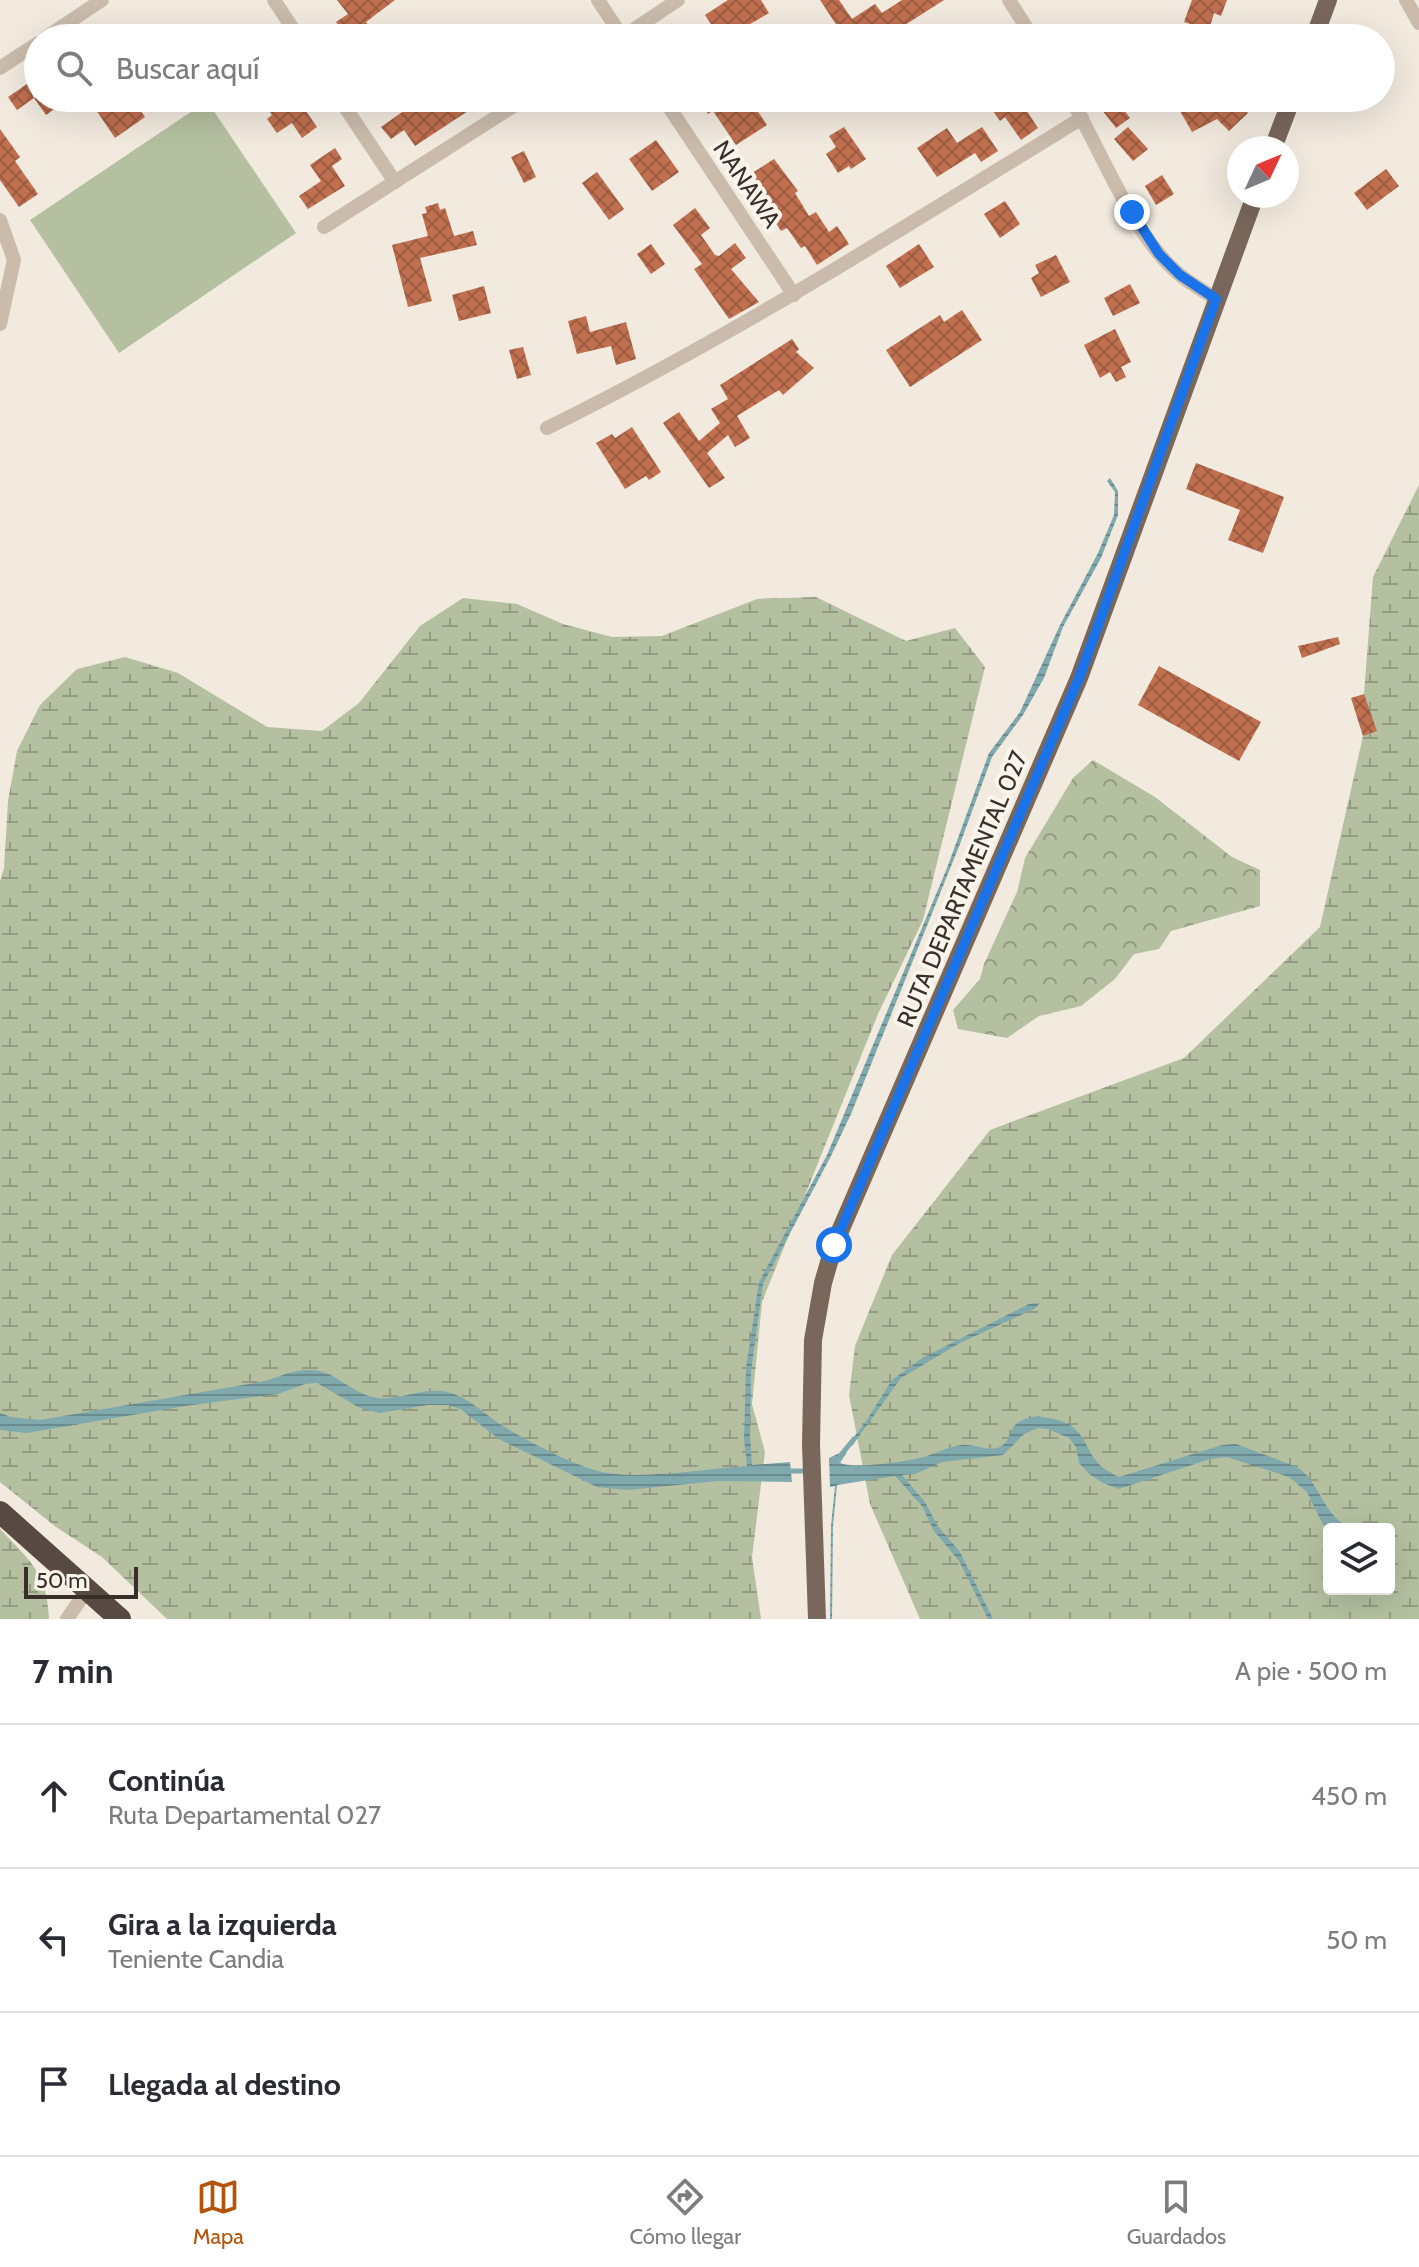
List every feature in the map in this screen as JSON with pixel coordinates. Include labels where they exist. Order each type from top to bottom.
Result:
[{"type":"highway","points":[[0,1512],[120,1619]]},
{"type":"main road","points":[[1319,24],[1328,0]]},
{"type":"main road","points":[[1278,136],[1287,112]]},
{"type":"main road","name":"RUTA DEPARTAMENTAL 027","points":[[817,1619],[811,1444],[813,1340],[823,1283],[834,1245],[1079,678],[1250,208]]},
{"type":"street","points":[[66,24],[102,0]]},
{"type":"street","points":[[274,0],[290,24]]},
{"type":"street","points":[[598,0],[613,24]]},
{"type":"street","points":[[643,24],[678,0]]},
{"type":"street","points":[[1009,0],[1024,24]]},
{"type":"street","points":[[1406,0],[1419,23]]},
{"type":"street","points":[[0,68],[24,52]]},
{"type":"street","points":[[348,112],[395,182]]},
{"type":"street","points":[[324,227],[504,112]]},
{"type":"street","name":"NANAWA","points":[[672,112],[794,295]]},
{"type":"street","points":[[1078,112],[1132,212],[1159,254],[1180,275],[1216,299]]},
{"type":"street","points":[[547,428],[661,370],[794,295],[1082,118]]},
{"type":"street","points":[[0,220],[14,260],[0,324]]},
{"type":"street","points":[[67,1619],[87,1590]]},
{"type":"green space","points":[[191,112],[214,112],[296,233],[119,353],[30,220]]},
{"type":"green space","points":[[1419,485],[1419,1619],[920,1619],[870,1504],[849,1395],[855,1346],[892,1255],[990,1130],[1184,1058],[1320,927],[1363,736],[1355,709],[1364,694],[1373,577]]},
{"type":"green space","points":[[816,597],[906,641],[955,628],[985,667],[923,920],[878,1014],[762,1302],[752,1404],[765,1452],[752,1557],[761,1619],[167,1619],[102,1557],[56,1527],[0,1482],[0,881],[4,868],[8,801],[17,751],[40,705],[77,669],[125,657],[178,673],[267,727],[322,731],[359,703],[420,626],[463,598],[517,604],[563,624],[612,637],[662,636],[757,599]]},
{"type":"green space","points":[[1093,760],[1155,797],[1232,857],[1260,870],[1260,906],[1171,931],[1159,949],[1134,954],[1115,979],[1081,1006],[1039,1016],[1007,1038],[958,1029],[953,1010],[980,979],[1017,892],[1025,858],[1073,778]]},
{"type":"green space","points":[[0,1529],[41,1578],[49,1619],[0,1619]]},
{"type":"water","points":[[1110,478],[1118,491],[1118,515],[1101,558],[1063,627],[1044,678],[1023,715],[992,757],[851,1114],[763,1284],[751,1371],[752,1465],[790,1462],[792,1482],[718,1481],[627,1490],[597,1487],[499,1439],[460,1409],[448,1405],[428,1405],[380,1413],[360,1408],[317,1383],[278,1394],[185,1406],[27,1433],[0,1430],[0,1413],[40,1420],[314,1370],[330,1375],[365,1395],[379,1398],[433,1391],[457,1395],[535,1444],[607,1473],[658,1474],[747,1466],[744,1438],[746,1368],[759,1282],[827,1155],[947,868],[989,753],[1020,712],[1060,625],[1098,553],[1114,515],[1115,492],[1107,481]]},
{"type":"water","points":[[1040,1303],[1034,1309],[958,1344],[901,1378],[852,1446],[849,1443],[892,1380],[922,1358],[1029,1304]]},
{"type":"water","points":[[1038,1416],[1070,1425],[1099,1464],[1119,1477],[1222,1445],[1236,1444],[1297,1467],[1312,1482],[1328,1509],[1341,1523],[1322,1523],[1307,1492],[1289,1477],[1227,1457],[1210,1459],[1119,1489],[1089,1474],[1079,1463],[1076,1447],[1069,1438],[1038,1428],[1024,1434],[1003,1455],[942,1462],[915,1474],[902,1475],[960,1552],[993,1619],[988,1619],[959,1561],[934,1531],[922,1506],[895,1476],[837,1485],[830,1619],[831,1526],[835,1486],[830,1487],[829,1458],[844,1451],[847,1452],[840,1463],[867,1465],[912,1460],[961,1445],[997,1448],[1007,1441],[1014,1426]]},
{"type":"building","points":[[337,0],[395,0],[366,22],[368,24],[337,24],[348,14]]},
{"type":"building","points":[[728,0],[761,0],[769,13],[750,24],[711,24],[705,15]]},
{"type":"building","points":[[820,0],[839,0],[852,19],[875,4],[882,13],[902,0],[944,0],[906,24],[836,24]]},
{"type":"building","points":[[1192,0],[1227,0],[1221,16],[1214,13],[1211,24],[1184,22]]},
{"type":"building","points":[[24,86],[24,105],[17,110],[8,97]]},
{"type":"building","points":[[97,112],[142,112],[145,117],[115,138]]},
{"type":"building","points":[[270,112],[307,112],[317,127],[302,138],[292,123],[277,133],[267,119],[272,115]]},
{"type":"building","points":[[402,112],[466,112],[415,146],[404,130],[391,139],[381,127]]},
{"type":"building","points":[[714,112],[758,112],[767,125],[736,145]]},
{"type":"building","points":[[994,112],[1028,112],[1038,128],[1021,140],[1005,117],[1000,121]]},
{"type":"building","points":[[1104,112],[1126,112],[1130,118],[1116,128]]},
{"type":"building","points":[[1181,112],[1248,113],[1229,131],[1217,119],[1192,132]]},
{"type":"building","points":[[844,127],[866,159],[838,173],[826,154],[836,147],[829,136]]},
{"type":"building","points":[[982,127],[998,151],[981,162],[975,153],[937,177],[917,148],[947,128],[957,143]]},
{"type":"building","points":[[1128,127],[1148,149],[1133,161],[1114,139]]},
{"type":"building","points":[[0,129],[20,157],[15,161],[38,194],[19,207],[0,180]]},
{"type":"building","points":[[656,140],[679,172],[652,191],[629,159]]},
{"type":"building","points":[[335,148],[342,159],[332,166],[345,186],[308,209],[299,196],[321,181],[310,165]]},
{"type":"building","points":[[524,151],[536,177],[524,183],[511,157]]},
{"type":"building","points":[[774,159],[798,191],[795,193],[809,216],[816,212],[829,232],[837,226],[849,244],[817,265],[805,246],[801,248],[787,228],[781,231],[746,177]]},
{"type":"building","points":[[1386,169],[1399,186],[1367,210],[1354,193]]},
{"type":"building","points":[[597,172],[624,209],[609,220],[582,183]]},
{"type":"building","points":[[1162,175],[1174,194],[1156,205],[1145,186]]},
{"type":"building","points":[[1005,201],[1020,224],[1000,238],[984,214]]},
{"type":"building","points":[[438,203],[440,210],[445,208],[454,236],[473,231],[477,245],[420,258],[432,301],[408,307],[392,245],[428,236],[422,214],[427,213],[425,207]]},
{"type":"building","points":[[695,208],[710,228],[701,235],[715,255],[719,256],[735,243],[746,258],[731,269],[759,302],[729,319],[694,269],[702,264],[673,225]]},
{"type":"building","points":[[651,244],[665,264],[651,274],[637,254]]},
{"type":"building","points":[[919,244],[934,267],[900,288],[886,266]]},
{"type":"building","points":[[1056,255],[1070,282],[1041,297],[1031,278],[1039,273],[1035,265]]},
{"type":"building","points":[[1130,284],[1140,303],[1113,316],[1104,298]]},
{"type":"building","points":[[484,286],[491,313],[459,321],[452,295]]},
{"type":"building","points":[[962,310],[982,340],[910,387],[886,350],[940,315],[944,322]]},
{"type":"building","points":[[586,316],[590,332],[626,322],[636,359],[616,365],[611,346],[577,354],[568,321]]},
{"type":"building","points":[[1115,329],[1131,362],[1121,367],[1126,377],[1116,382],[1110,372],[1100,378],[1084,345]]},
{"type":"building","points":[[792,339],[799,349],[796,352],[814,368],[783,395],[779,390],[737,416],[750,438],[735,447],[728,435],[707,453],[725,478],[709,488],[663,423],[679,412],[699,441],[720,423],[711,409],[728,399],[720,385]]},
{"type":"building","points":[[523,347],[531,375],[517,379],[509,350]]},
{"type":"building","points":[[632,427],[661,472],[649,480],[646,476],[625,489],[596,443],[612,434],[615,438]]},
{"type":"building","points":[[1196,463],[1284,497],[1263,553],[1228,540],[1240,510],[1186,489]]},
{"type":"building","points":[[1338,637],[1340,644],[1302,658],[1298,646]]},
{"type":"building","points":[[1159,666],[1261,722],[1239,761],[1138,705]]},
{"type":"building","points":[[1364,694],[1377,731],[1363,736],[1351,698]]},
{"type":"waterway","points":[[840,1456],[854,1439]]},
{"type":"waterway","points":[[784,1471],[806,1471]]},
{"type":"route","points":[[834,1245],[1079,678],[1216,299],[1180,275],[1159,254],[1132,212]]}]
